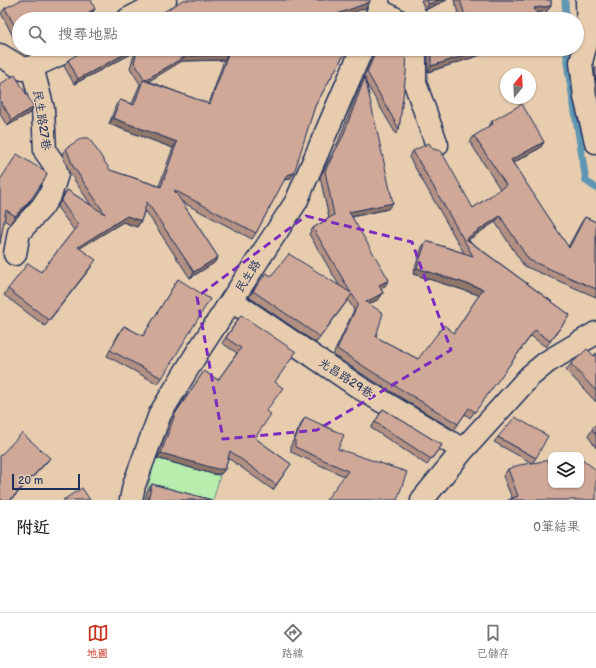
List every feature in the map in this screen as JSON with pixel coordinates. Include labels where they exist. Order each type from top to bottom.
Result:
[{"type":"street","points":[[142,12],[165,0]]},
{"type":"street","points":[[584,51],[588,36],[587,0]]},
{"type":"street","points":[[0,55],[23,69],[32,67],[56,56]]},
{"type":"street","name":"民生路","points":[[131,500],[134,485],[160,414],[197,353],[296,202],[359,56]]},
{"type":"street","points":[[415,56],[415,84],[437,145]]},
{"type":"street","points":[[583,56],[581,62],[585,97],[596,142]]},
{"type":"street","name":"民生路27巷","points":[[15,254],[19,232],[42,207],[51,193],[57,174],[54,164],[45,151],[43,109],[32,67]]},
{"type":"street","name":"光昌路29巷","points":[[232,300],[360,388],[463,450]]},
{"type":"street","points":[[422,500],[463,450],[530,376],[547,362],[596,333]]},
{"type":"highlighted area","points":[[306,216],[412,242],[451,350],[317,430],[223,439],[197,297]]},
{"type":"green space","points":[[155,458],[220,476],[213,500],[179,500],[147,492]]},
{"type":"building","points":[[21,0],[91,0],[95,9],[89,12],[12,12],[12,21],[5,8]]},
{"type":"building","points":[[183,0],[370,0],[370,2],[343,12],[163,12]]},
{"type":"building","points":[[427,0],[439,0],[429,4]]},
{"type":"building","points":[[460,0],[551,0],[551,6],[534,8],[536,12],[464,12]]},
{"type":"building","points":[[75,56],[121,56],[78,79],[68,60]]},
{"type":"building","points":[[136,56],[186,56],[145,80],[134,62]]},
{"type":"building","points":[[227,56],[343,56],[315,106],[294,173],[287,175],[256,233],[174,190],[218,257],[194,272],[147,202],[141,221],[127,216],[78,247],[96,260],[49,320],[8,289],[28,263],[41,272],[78,225],[61,201],[67,190],[105,214],[73,166],[66,148],[82,138],[89,138],[110,170],[161,187],[177,142],[113,118],[120,100],[134,105],[143,80],[210,104]]},
{"type":"building","points":[[374,56],[407,56],[399,129],[367,72]]},
{"type":"building","points":[[431,56],[463,56],[431,66]]},
{"type":"building","points":[[15,75],[34,107],[12,120],[0,100],[0,84]]},
{"type":"building","points":[[365,77],[393,203],[349,212],[389,280],[379,285],[383,293],[366,302],[383,313],[376,337],[418,359],[444,325],[454,333],[483,289],[417,268],[426,241],[473,256],[413,151],[429,143],[433,149],[441,151],[473,208],[506,185],[474,136],[493,124],[492,121],[522,104],[544,142],[511,160],[569,248],[585,217],[596,222],[596,289],[529,260],[500,216],[466,239],[570,315],[550,341],[535,330],[475,412],[469,408],[458,424],[337,349],[358,304],[352,294],[320,337],[253,291],[266,273],[271,276],[289,254],[351,293],[313,228],[334,215],[325,171],[343,136]]},
{"type":"building","points":[[17,154],[47,173],[46,177],[32,198],[15,216],[6,210],[0,244],[0,180]]},
{"type":"building","points":[[178,279],[210,299],[162,378],[110,350],[124,326],[143,336]]},
{"type":"building","points":[[241,315],[296,352],[275,382],[283,388],[266,411],[271,414],[255,438],[291,464],[276,485],[230,451],[225,469],[217,469],[161,453],[175,414],[204,371],[218,380],[241,348],[226,338]]},
{"type":"building","points":[[587,349],[594,356],[596,353],[596,391],[571,364]]},
{"type":"building","points":[[383,409],[442,445],[431,459],[375,422]]},
{"type":"building","points":[[305,417],[344,435],[338,449],[407,472],[397,500],[326,500],[348,471],[295,447],[295,439]]},
{"type":"building","points":[[515,417],[548,436],[536,458],[498,437]]},
{"type":"building","points":[[596,424],[596,435],[592,429]]},
{"type":"building","points":[[22,433],[50,458],[10,500],[0,500],[0,456]]},
{"type":"building","points":[[548,460],[548,488],[584,488],[584,460],[596,470],[596,500],[508,500],[518,496],[508,469],[519,465]]},
{"type":"building","points":[[152,484],[212,500],[148,500]]},
{"type":"building","points":[[82,488],[90,500],[63,500]]},
{"type":"waterway","points":[[565,0],[566,12]]},
{"type":"waterway","points":[[567,56],[586,181],[596,188]]}]
